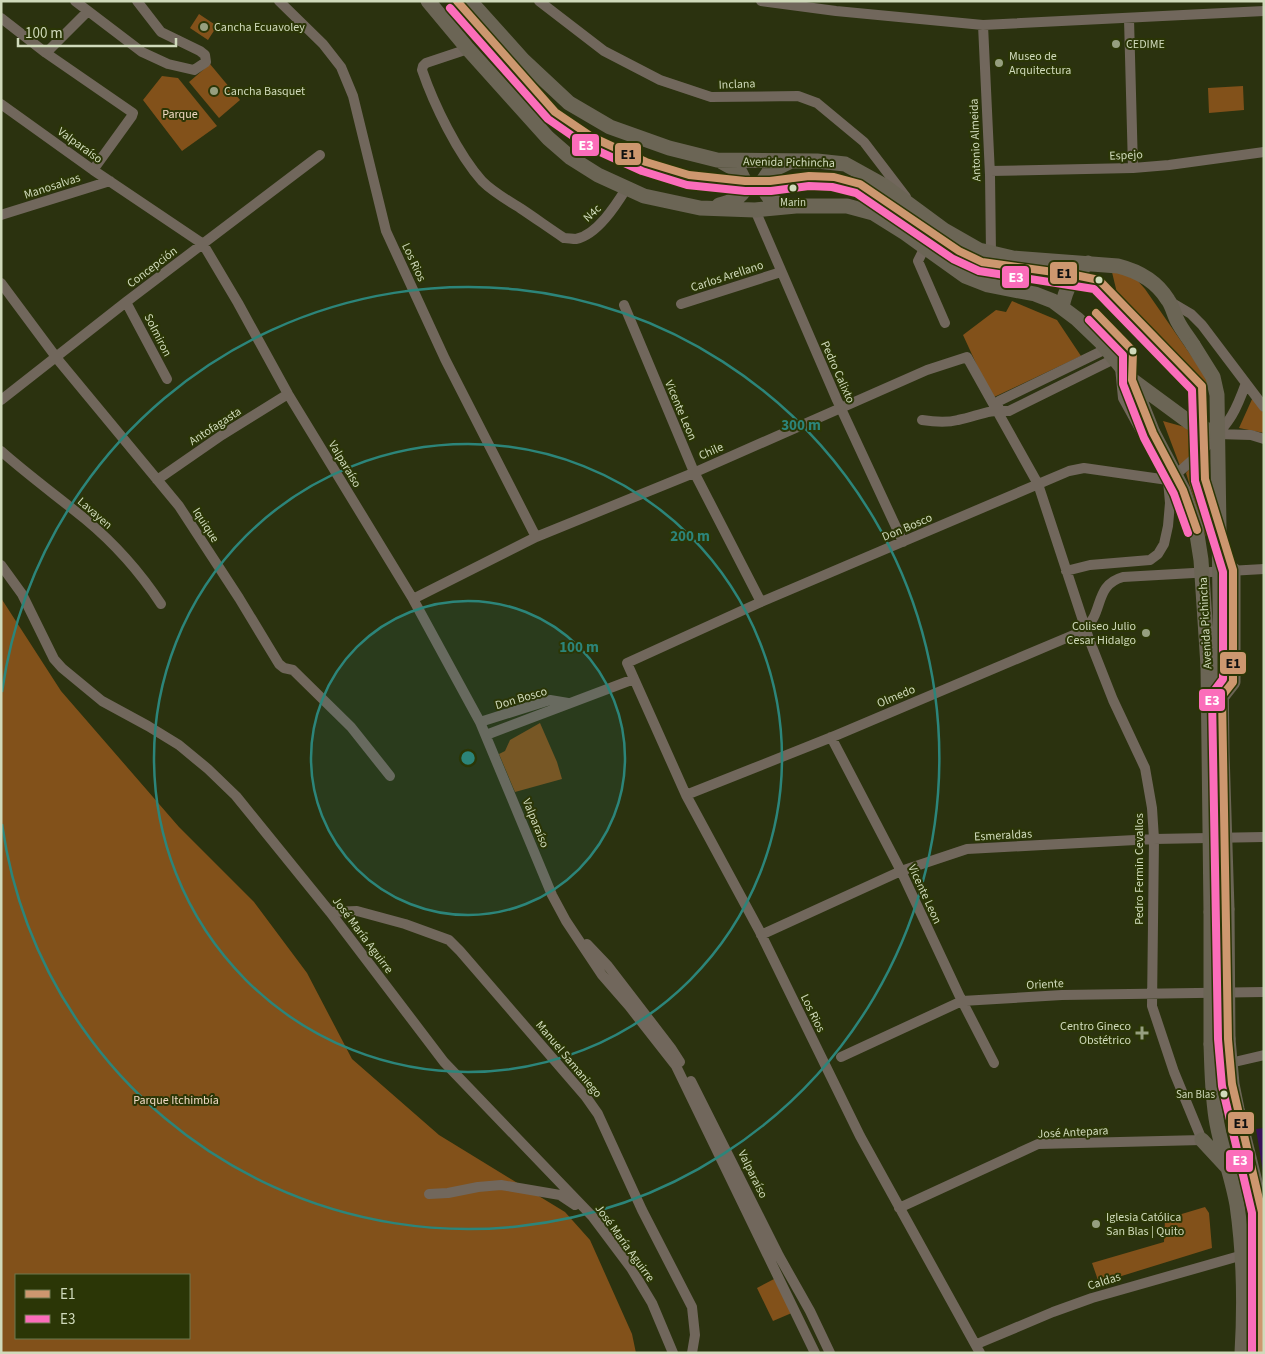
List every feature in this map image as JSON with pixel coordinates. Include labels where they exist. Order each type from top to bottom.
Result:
[{"type":"main road","name":"Avenida Pichincha","points":[[428,1],[468,49],[548,138],[571,158],[626,189],[653,198],[700,208],[755,210],[796,206],[846,206],[862,209],[925,247],[965,276],[988,285],[1035,294],[1062,307],[1078,319],[1132,380],[1153,433],[1183,490],[1196,528],[1215,665],[1222,696],[1222,752],[1211,912],[1213,1102],[1236,1203],[1243,1255],[1245,1300],[1242,1348]]},
{"type":"main road","name":"Avenida Pichincha","points":[[470,1],[523,60],[569,103],[610,127],[669,148],[717,160],[795,160],[845,164],[883,185],[944,230],[969,245],[1013,258],[1118,266],[1138,272],[1150,281],[1169,301],[1178,323],[1213,377],[1217,395],[1215,665],[1217,838],[1227,909],[1228,1039],[1230,1063],[1237,1108],[1259,1198]]},
{"type":"main road","points":[[700,208],[735,201],[743,194],[747,186],[740,172],[717,160]]},
{"type":"main road","points":[[795,160],[777,167],[769,172],[763,180],[765,193],[771,200],[779,205],[796,206]]},
{"type":"main road","points":[[1062,307],[1069,282],[1088,263]]},
{"type":"main road","points":[[1132,380],[1189,422],[1217,434]]},
{"type":"main road","points":[[1222,696],[1233,682],[1233,570]]},
{"type":"main road","points":[[1202,1140],[1228,1168]]},
{"type":"main road","points":[[1262,1322],[1262,1353]]},
{"type":"street","points":[[75,1],[142,52],[168,64],[194,70],[206,62],[204,55],[200,51],[161,32],[137,1]]},
{"type":"street","name":"Los Rios","points":[[279,1],[323,44],[341,66],[353,96],[386,230],[445,359],[536,537]]},
{"type":"street","name":"Inclana","points":[[539,1],[604,51],[660,80],[710,97],[798,96],[816,103],[864,142],[914,208]]},
{"type":"street","points":[[761,1],[835,6],[983,26],[1264,11]]},
{"type":"street","points":[[1,18],[46,53],[88,11]]},
{"type":"street","points":[[1129,19],[1133,168]]},
{"type":"street","name":"Antonio Almeida","points":[[983,26],[990,171],[991,253]]},
{"type":"street","name":"N4c","points":[[468,49],[426,64],[422,70],[434,101],[464,155],[483,182],[496,193],[564,238],[578,239],[591,231],[610,214],[626,189]]},
{"type":"street","name":"Manosalvas","points":[[46,53],[133,113],[93,170]]},
{"type":"street","name":"Valparaíso","points":[[1,104],[93,170],[203,244],[288,394],[413,599],[480,722],[552,895],[566,922],[602,975],[676,1066],[815,1353]]},
{"type":"street","name":"Espejo","points":[[990,171],[1133,168],[1264,152]]},
{"type":"street","name":"Concepción","points":[[1,400],[126,302],[320,155]]},
{"type":"street","name":"Manosalvas","points":[[1,215],[110,181]]},
{"type":"street","name":"Pedro Calixto","points":[[755,210],[840,407],[902,542]]},
{"type":"street","points":[[925,247],[918,261],[945,323]]},
{"type":"street","name":"Carlos Arellano","points":[[681,304],[781,272]]},
{"type":"street","name":"Iquique","points":[[1,283],[56,357],[179,506],[280,664],[284,668],[293,670],[351,727],[390,776]]},
{"type":"street","points":[[1169,301],[1191,314],[1202,326],[1264,407]]},
{"type":"street","name":"Solmiron","points":[[126,302],[167,379]]},
{"type":"street","name":"Vicente Leon","points":[[624,305],[694,472],[761,602]]},
{"type":"street","name":"Chile","points":[[413,599],[536,537],[694,472],[927,370],[967,357],[997,410]]},
{"type":"street","points":[[922,420],[938,422],[959,420],[997,410],[1009,411],[1114,358],[1123,398],[1168,480],[1170,503],[1164,544],[1158,554],[1150,560],[1090,565],[1066,571]]},
{"type":"street","points":[[1168,480],[1185,467],[1217,434],[1231,416],[1241,398],[1246,382]]},
{"type":"street","name":"Antofagasta","points":[[157,480],[222,435],[288,394]]},
{"type":"street","name":"Pedro Fermin Cevallos","points":[[997,410],[1038,484],[1085,629],[1113,700],[1146,768],[1154,839],[1152,1006],[1174,1072],[1202,1140]]},
{"type":"street","points":[[1217,434],[1251,435],[1264,439]]},
{"type":"street","name":"Lavayen","points":[[1,451],[23,471],[86,520],[124,556],[147,583],[161,604]]},
{"type":"street","name":"Don Bosco","points":[[486,735],[634,679],[627,663],[761,602],[1069,471],[1084,468],[1168,480]]},
{"type":"street","name":"José María Aguirre","points":[[1,565],[22,594],[54,659],[62,668],[102,701],[179,745],[236,796],[330,912],[444,1062],[592,1216],[631,1268],[652,1303],[674,1353]]},
{"type":"street","points":[[1085,629],[1100,602],[1105,588],[1108,584],[1123,576],[1264,569]]},
{"type":"street","points":[[1078,608],[1088,610],[1100,602]]},
{"type":"street","name":"Olmedo","points":[[686,795],[830,737],[1085,629]]},
{"type":"street","name":"Los Rios","points":[[634,679],[686,795],[761,935],[860,1136],[978,1349]]},
{"type":"street","name":"Don Bosco","points":[[480,722],[550,700],[569,703]]},
{"type":"street","name":"Vicente Leon","points":[[830,737],[901,871],[962,1001],[994,1063]]},
{"type":"street","name":"Esmeraldas","points":[[761,935],[901,871],[967,849],[1154,839],[1264,837]]},
{"type":"street","name":"Manuel Samaniego","points":[[330,912],[357,911],[405,924],[449,940],[460,950],[586,1097],[598,1114],[642,1210],[692,1307],[695,1335],[692,1353]]},
{"type":"street","name":"Valparaíso","points":[[566,922],[608,966],[682,1064],[830,1353]]},
{"type":"street","name":"Oriente","points":[[841,1057],[962,1001],[1062,995],[1264,992]]},
{"type":"street","points":[[1230,1063],[1264,1055]]},
{"type":"street","name":"José Antepara","points":[[899,1208],[1038,1144],[1202,1140]]},
{"type":"street","points":[[429,1194],[448,1193],[478,1186],[501,1185],[560,1194],[592,1216]]},
{"type":"street","points":[[1243,1255],[1257,1224],[1264,1215]]},
{"type":"street","name":"Caldas","points":[[978,1349],[1053,1312],[1098,1296],[1243,1255]]},
{"type":"green space","name":"Cancha Ecuavoley","points":[[199,14],[217,26],[208,40],[190,28]]},
{"type":"green space","name":"Cancha Basquet","points":[[210,64],[240,100],[219,118],[189,82]]},
{"type":"green space","name":"Parque","points":[[162,76],[178,78],[217,126],[182,151],[143,100]]},
{"type":"green space","points":[[1243,86],[1244,110],[1209,113],[1208,88]]},
{"type":"green space","points":[[1111,268],[1137,280],[1145,289],[1208,380],[1207,385],[1117,293]]},
{"type":"green space","points":[[1012,301],[1057,320],[1081,356],[992,398],[963,335],[996,310],[1006,312]]},
{"type":"green space","points":[[1253,397],[1264,414],[1264,433],[1239,428]]},
{"type":"green space","points":[[1163,421],[1199,431],[1194,451],[1180,466]]},
{"type":"green space","points":[[1200,456],[1206,537],[1186,473]]},
{"type":"green space","name":"Parque Itchimbía","points":[[1,598],[61,691],[179,827],[254,902],[307,973],[352,1059],[439,1135],[565,1212],[590,1240],[632,1334],[636,1353],[1,1353]]},
{"type":"green space","points":[[540,723],[557,762],[562,779],[515,792],[499,754],[505,751],[510,740]]},
{"type":"green space","points":[[1205,1207],[1209,1213],[1212,1248],[1099,1283],[1092,1263],[1164,1242],[1165,1219]]},
{"type":"green space","points":[[776,1278],[794,1312],[773,1321],[757,1288]]},
{"type":"shaded area","points":[[1264,1128],[1264,1178],[1256,1129]]},
{"type":"tunnel","points":[[1259,1198],[1262,1225],[1262,1322]]},
{"type":"transit line","name":"E1","points":[[457,1],[555,112],[592,137],[646,162],[689,175],[745,181],[770,181],[809,176],[834,177],[860,184],[959,251],[982,262],[1099,280],[1202,386],[1205,479],[1233,570],[1233,682],[1222,696],[1228,1039],[1232,1084],[1262,1212],[1262,1353]]},
{"type":"transit line","name":"E3","points":[[450,8],[548,119],[587,146],[642,171],[687,185],[745,191],[771,191],[809,186],[832,187],[856,193],[953,259],[979,271],[1094,289],[1192,390],[1195,481],[1223,572],[1223,679],[1212,696],[1218,1039],[1222,1086],[1252,1213],[1252,1353]]},
{"type":"transit line","name":"E1","points":[[1096,313],[1133,351],[1132,380],[1153,433],[1183,490],[1197,530]]},
{"type":"transit line","name":"E3","points":[[1089,320],[1123,355],[1123,384],[1144,438],[1174,494],[1188,533]]},
{"type":"place","name":"Cancha Ecuavoley","points":[[204,27]]},
{"type":"place","name":"CEDIME","points":[[1116,44]]},
{"type":"place","name":"Museo de Arquitectura","points":[[999,63]]},
{"type":"place","name":"Cancha Basquet","points":[[214,91]]},
{"type":"place","name":"Marin","points":[[793,188]]},
{"type":"place","name":"Coliseo Julio Cesar Hidalgo","points":[[1146,633]]},
{"type":"place","name":"Centro Gineco Obstétrico","points":[[1142,1033]]},
{"type":"place","name":"San Blas","points":[[1224,1094]]},
{"type":"place","name":"Iglesia Católica San Blas | Quito","points":[[1096,1224]]}]
